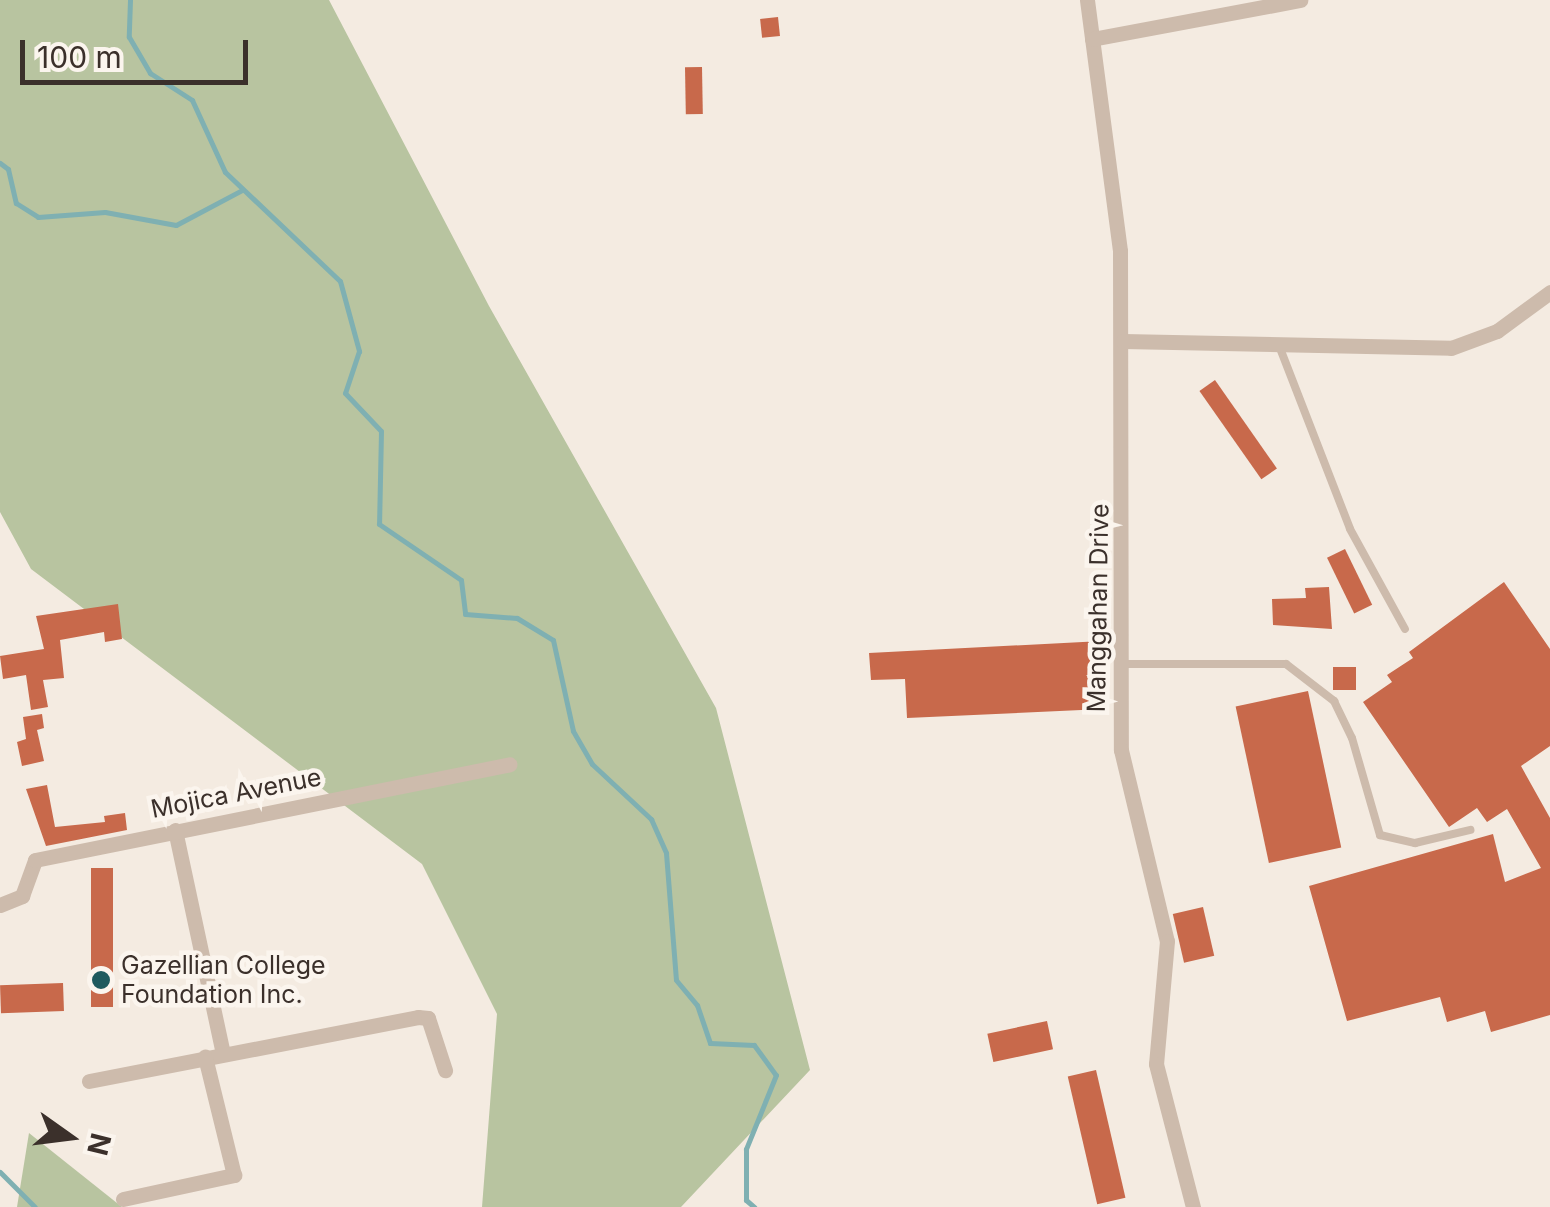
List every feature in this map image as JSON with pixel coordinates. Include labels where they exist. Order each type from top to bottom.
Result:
[{"type":"street","name":"Manggahan Drive","points":[[1087,0],[1111,157],[1123,341],[1123,762],[1168,941],[1156,1064],[1194,1207]]},
{"type":"street","points":[[1092,39],[1300,0]]},
{"type":"street","points":[[1123,341],[1451,348],[1497,331],[1550,292]]},
{"type":"street","name":"Mojica Avenue","points":[[0,905],[22,896],[35,860],[509,764]]},
{"type":"street","points":[[175,830],[224,1053]]},
{"type":"street","points":[[90,1081],[428,1018],[445,1070]]},
{"type":"street","points":[[123,1199],[234,1175],[205,1057]]},
{"type":"lane","points":[[1278,343],[1350,529],[1405,629]]},
{"type":"lane","points":[[1124,664],[1286,664],[1334,701],[1352,738],[1380,834],[1415,844],[1470,830]]},
{"type":"green space","points":[[0,0],[329,0],[489,306],[716,708],[810,1070],[681,1207],[482,1207],[497,1014],[422,864],[31,569],[0,512]]},
{"type":"green space","points":[[29,1133],[122,1207],[17,1207]]},
{"type":"building","points":[[778,17],[780,36],[762,38],[760,19]]},
{"type":"building","points":[[685,67],[702,67],[703,114],[686,114]]},
{"type":"building","points":[[1215,380],[1277,468],[1261,479],[1199,391]]},
{"type":"building","points":[[1345,549],[1372,605],[1354,613],[1327,558]]},
{"type":"building","points":[[1504,582],[1550,649],[1550,746],[1521,766],[1550,818],[1550,1015],[1491,1032],[1485,1011],[1447,1022],[1440,997],[1347,1021],[1309,886],[1493,834],[1505,882],[1541,868],[1507,809],[1487,822],[1477,808],[1449,827],[1363,702],[1392,682],[1387,675],[1413,658],[1409,652]]},
{"type":"building","points":[[1329,587],[1332,629],[1273,625],[1272,599],[1306,598],[1305,588]]},
{"type":"building","points":[[118,604],[122,639],[105,642],[104,632],[60,640],[64,678],[43,680],[48,707],[31,710],[26,675],[3,679],[0,656],[44,649],[36,616]]},
{"type":"building","points":[[1102,641],[1103,709],[907,718],[905,679],[871,680],[869,653]]},
{"type":"building","points":[[1333,667],[1356,667],[1356,690],[1333,690]]},
{"type":"building","points":[[1308,691],[1341,848],[1269,863],[1236,706]]},
{"type":"building","points":[[42,714],[44,728],[37,730],[44,761],[22,766],[17,742],[26,739],[23,717]]},
{"type":"building","points":[[47,785],[55,827],[105,822],[104,816],[125,813],[127,830],[46,846],[26,789]]},
{"type":"building","points":[[91,868],[113,868],[113,1007],[91,1007]]},
{"type":"building","points":[[1203,907],[1214,956],[1184,963],[1173,914]]},
{"type":"building","points":[[63,983],[64,1011],[1,1013],[0,985]]},
{"type":"building","points":[[1047,1021],[1053,1049],[993,1062],[987,1034]]},
{"type":"building","points":[[1096,1070],[1125,1198],[1097,1204],[1068,1077]]},
{"type":"waterway","points":[[130,0],[129,37],[150,73],[192,100],[225,172],[340,281],[359,351],[345,393],[381,431],[379,524],[461,580],[465,614],[517,618],[553,640],[573,731],[592,764],[651,819],[666,853],[676,980],[697,1005],[710,1043],[754,1045],[776,1075],[746,1149],[746,1200],[754,1207]]},
{"type":"waterway","points":[[0,163],[8,169],[16,203],[38,217],[105,212],[176,225],[242,190]]},
{"type":"waterway","points":[[0,1172],[35,1207]]},
{"type":"place","name":"Gazellian College Foundation Inc.","points":[[101,980]]}]
